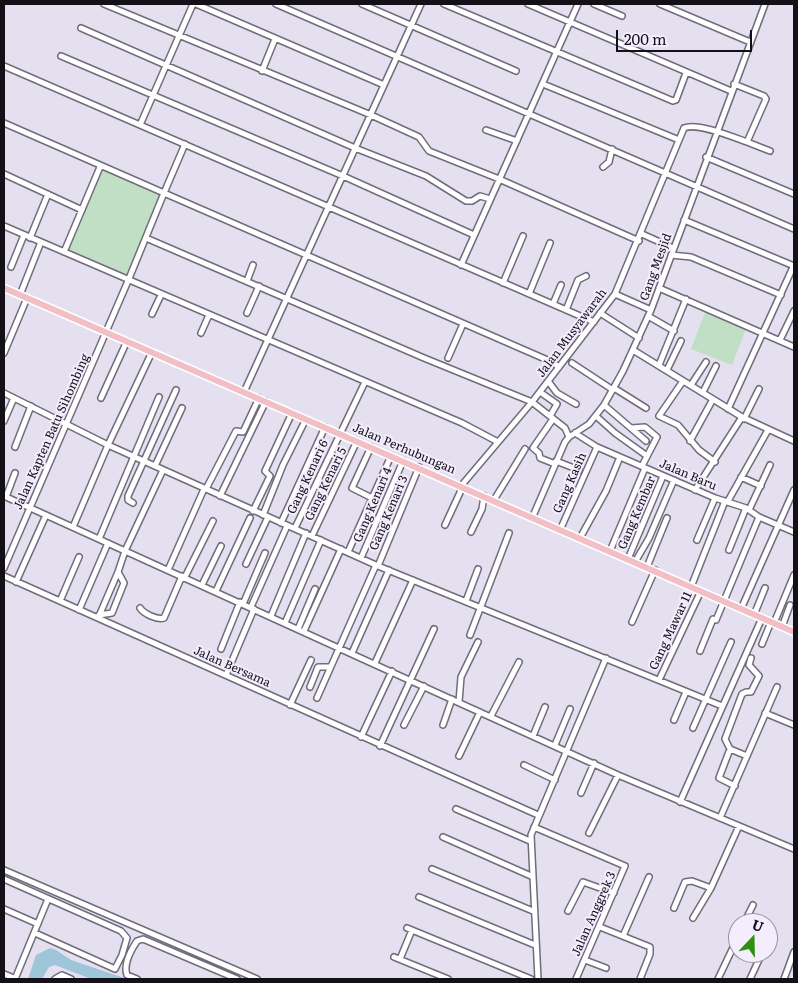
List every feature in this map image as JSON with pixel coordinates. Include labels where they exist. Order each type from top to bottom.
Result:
[{"type":"main road","name":"Jalan Perhubungan","points":[[4,288],[561,528],[794,632]]},
{"type":"street","points":[[104,4],[372,115],[419,137],[429,151],[499,179],[639,241]]},
{"type":"street","points":[[140,125],[165,66],[195,4],[384,85]]},
{"type":"street","points":[[276,4],[530,112],[794,229]]},
{"type":"street","points":[[362,4],[516,71]]},
{"type":"street","points":[[244,392],[421,4]]},
{"type":"street","points":[[444,4],[674,101],[686,73]]},
{"type":"street","points":[[528,4],[731,91]]},
{"type":"street","points":[[461,265],[578,4]]},
{"type":"street","points":[[594,4],[622,16]]},
{"type":"street","points":[[660,4],[750,42]]},
{"type":"street","name":"Gang Mesjid","points":[[533,516],[569,437],[596,416],[614,389],[634,350],[765,4]]},
{"type":"street","points":[[80,28],[356,148],[426,176],[466,201],[472,201],[480,196],[490,199]]},
{"type":"street","points":[[262,71],[276,39]]},
{"type":"street","points":[[61,56],[343,176],[474,235]]},
{"type":"street","points":[[4,66],[594,322]]},
{"type":"street","points":[[543,84],[679,140],[686,127],[716,131],[770,151]]},
{"type":"street","points":[[734,84],[764,96],[766,100],[747,142]]},
{"type":"street","points":[[4,123],[100,167],[307,255],[559,367]]},
{"type":"street","points":[[486,130],[517,141]]},
{"type":"street","name":"Jalan Musyawarah","points":[[445,525],[462,486],[548,382],[615,294],[642,234],[679,140]]},
{"type":"street","name":"Jalan Kapten Batu Sihombing","points":[[4,568],[185,144]]},
{"type":"street","points":[[603,167],[609,161],[612,149]]},
{"type":"street","points":[[706,157],[794,194]]},
{"type":"street","points":[[64,252],[100,167]]},
{"type":"street","points":[[4,174],[82,210]]},
{"type":"street","points":[[30,238],[48,194]]},
{"type":"street","points":[[684,220],[794,266],[728,410]]},
{"type":"street","points":[[4,228],[462,423],[498,442]]},
{"type":"street","points":[[642,234],[673,248]]},
{"type":"street","points":[[11,267],[24,235]]},
{"type":"street","points":[[503,283],[524,236]]},
{"type":"street","points":[[146,238],[424,358],[532,402],[540,406],[551,418],[565,428],[569,437]]},
{"type":"street","points":[[20,295],[40,242]]},
{"type":"street","points":[[530,294],[550,243]]},
{"type":"street","points":[[671,255],[688,256],[781,295]]},
{"type":"street","points":[[247,281],[253,265]]},
{"type":"street","points":[[566,310],[577,281],[586,276]]},
{"type":"street","points":[[553,304],[561,285]]},
{"type":"street","points":[[247,313],[258,286]]},
{"type":"street","points":[[659,288],[794,347]]},
{"type":"street","points":[[615,294],[650,310]]},
{"type":"street","points":[[152,314],[161,295]]},
{"type":"street","points":[[4,353],[27,298]]},
{"type":"street","points":[[658,365],[686,299]]},
{"type":"street","points":[[780,340],[792,320],[794,311]]},
{"type":"street","points":[[600,313],[639,338]]},
{"type":"street","points":[[201,333],[209,315]]},
{"type":"street","points":[[648,316],[674,331]]},
{"type":"street","points":[[448,358],[464,324]]},
{"type":"street","points":[[667,370],[681,341]]},
{"type":"street","points":[[101,398],[127,342]]},
{"type":"street","points":[[634,350],[728,410],[794,441]]},
{"type":"street","points":[[73,527],[108,445],[152,352]]},
{"type":"street","points":[[691,385],[706,362]]},
{"type":"street","points":[[572,363],[646,408]]},
{"type":"street","points":[[702,392],[716,366]]},
{"type":"street","points":[[683,380],[659,416],[678,425],[690,440],[715,462]]},
{"type":"street","name":"Gang Kenari 6","points":[[295,528],[365,382]]},
{"type":"street","points":[[548,382],[557,393],[576,404]]},
{"type":"street","points":[[695,490],[743,418],[759,389]]},
{"type":"street","points":[[133,503],[128,498],[176,390]]},
{"type":"street","points":[[540,392],[558,404],[533,448],[539,453],[540,458],[579,470]]},
{"type":"street","points":[[4,393],[66,426],[287,526],[412,580],[480,606],[722,706]]},
{"type":"street","points":[[99,539],[159,397]]},
{"type":"street","points":[[4,421],[14,398]]},
{"type":"street","points":[[168,570],[205,489],[236,431],[243,432],[263,400]]},
{"type":"street","points":[[220,496],[263,400]]},
{"type":"street","points":[[690,440],[713,400]]},
{"type":"street","points":[[604,405],[646,441]]},
{"type":"street","points":[[15,447],[31,406]]},
{"type":"street","points":[[155,466],[182,408]]},
{"type":"street","points":[[253,510],[270,476],[264,470],[292,413]]},
{"type":"street","points":[[596,416],[615,434],[648,456]]},
{"type":"street","points":[[246,564],[283,465],[306,419]]},
{"type":"street","points":[[281,523],[325,427]]},
{"type":"street","points":[[610,551],[657,437],[645,427],[631,428]]},
{"type":"street","points":[[691,587],[726,501],[742,477],[768,430]]},
{"type":"street","name":"Jalan Baru","points":[[575,433],[598,447],[620,457],[695,490],[748,509],[759,518],[794,532]]},
{"type":"street","name":"Gang Kenari 5","points":[[312,536],[357,441]]},
{"type":"street","points":[[371,447],[352,488],[372,498]]},
{"type":"street","name":"Gang Kasih","points":[[561,528],[598,447]]},
{"type":"street","points":[[494,500],[525,449]]},
{"type":"street","points":[[348,552],[391,456]]},
{"type":"street","points":[[580,538],[606,491],[620,457]]},
{"type":"street","name":"Gang Kenari 4","points":[[361,558],[403,461]]},
{"type":"street","points":[[729,550],[770,465]]},
{"type":"street","name":"Gang Kenari 3","points":[[317,698],[419,467]]},
{"type":"street","points":[[98,617],[125,551],[163,470]]},
{"type":"street","points":[[15,473],[5,497],[680,802],[794,849]]},
{"type":"street","name":"Gang Kembar","points":[[632,560],[663,476]]},
{"type":"street","points":[[742,477],[761,486]]},
{"type":"street","points":[[632,560],[649,538],[674,480]]},
{"type":"street","points":[[741,609],[794,490]]},
{"type":"street","points":[[471,532],[481,513],[484,496]]},
{"type":"street","points":[[697,540],[715,498]]},
{"type":"street","points":[[16,582],[46,515]]},
{"type":"street","points":[[216,591],[250,518]]},
{"type":"street","points":[[647,567],[666,518]]},
{"type":"street","points":[[700,651],[713,619],[716,620],[759,518]]},
{"type":"street","points":[[140,608],[144,612],[160,619],[164,618],[213,521]]},
{"type":"street","points":[[226,675],[287,526]]},
{"type":"street","points":[[470,635],[509,533]]},
{"type":"street","points":[[271,616],[306,534]]},
{"type":"street","points":[[285,622],[321,540]]},
{"type":"street","points":[[79,610],[108,543]]},
{"type":"street","points":[[202,585],[221,546]]},
{"type":"street","points":[[301,630],[341,549]]},
{"type":"street","points":[[221,650],[265,553]]},
{"type":"street","points":[[60,602],[79,556]]},
{"type":"street","points":[[352,653],[389,570]]},
{"type":"street","points":[[462,599],[478,570]]},
{"type":"street","points":[[632,622],[655,570]]},
{"type":"street","points":[[98,617],[112,613],[120,597],[124,583],[118,572]]},
{"type":"street","points":[[762,644],[794,575]]},
{"type":"street","name":"Jalan Bersama","points":[[4,576],[451,778],[538,815]]},
{"type":"street","points":[[375,663],[412,580]]},
{"type":"street","points":[[754,615],[765,588]]},
{"type":"street","points":[[301,630],[315,589]]},
{"type":"street","name":"Gang Mawar 11","points":[[659,680],[701,591]]},
{"type":"street","points":[[782,627],[790,605]]},
{"type":"street","points":[[680,802],[762,618]]},
{"type":"street","points":[[380,746],[434,629]]},
{"type":"street","points":[[443,725],[456,701],[461,677],[478,642]]},
{"type":"street","points":[[693,728],[731,642]]},
{"type":"street","points":[[538,979],[530,841],[538,815],[555,780],[606,658]]},
{"type":"street","points":[[747,756],[730,749],[725,739],[742,694],[744,692],[751,692],[759,676],[749,665],[751,658]]},
{"type":"street","points":[[290,705],[311,660]]},
{"type":"street","points":[[491,716],[519,662]]},
{"type":"street","points":[[310,687],[318,666],[330,667]]},
{"type":"street","points":[[361,737],[392,671]]},
{"type":"street","points":[[404,726],[424,686]]},
{"type":"street","points":[[720,818],[777,687]]},
{"type":"street","points":[[674,720],[686,692]]},
{"type":"street","points":[[533,736],[545,707]]},
{"type":"street","points":[[555,746],[570,708]]},
{"type":"street","points":[[459,756],[480,712]]},
{"type":"street","points":[[765,713],[794,725]]},
{"type":"street","points":[[730,749],[719,778],[734,786]]},
{"type":"street","points":[[581,793],[594,763]]},
{"type":"street","points":[[524,765],[555,780]]},
{"type":"street","points":[[589,833],[618,774]]},
{"type":"street","points":[[456,809],[530,841]]},
{"type":"street","points":[[693,918],[711,888],[739,826]]},
{"type":"street","name":"Jalan Anggrek 3","points":[[534,827],[624,864],[626,868],[576,979]]},
{"type":"street","points":[[443,837],[532,876]]},
{"type":"street","points":[[432,869],[533,911]]},
{"type":"street","points":[[4,870],[257,979]]},
{"type":"street","points":[[623,936],[649,877]]},
{"type":"street","points":[[4,879],[125,934],[127,938],[115,969],[35,933]]},
{"type":"street","points":[[674,908],[684,882],[692,881],[711,888]]},
{"type":"street","points":[[568,911],[583,882],[614,893]]},
{"type":"street","points":[[419,897],[535,945]]},
{"type":"street","points":[[4,974],[16,979],[48,899]]},
{"type":"street","points":[[749,913],[753,905]]},
{"type":"street","points":[[5,911],[38,924]]},
{"type":"street","points":[[600,927],[650,947],[650,954],[640,979]]},
{"type":"street","points":[[448,979],[397,958],[410,929],[531,979]]},
{"type":"street","points":[[137,979],[127,975],[125,970],[137,941],[143,940],[237,979]]},
{"type":"street","points":[[784,979],[794,952]]},
{"type":"street","points":[[718,979],[728,958]]},
{"type":"street","points":[[585,960],[606,968]]},
{"type":"street","points":[[750,979],[757,963]]},
{"type":"street","points":[[55,979],[59,975],[71,979]]},
{"type":"green space","points":[[102,170],[161,194],[127,277],[67,252]]},
{"type":"green space","points":[[706,310],[747,326],[732,365],[691,349]]},
{"type":"water","points":[[50,948],[71,960],[127,979],[91,979],[55,965],[49,967],[42,979],[28,979],[36,955]]}]
